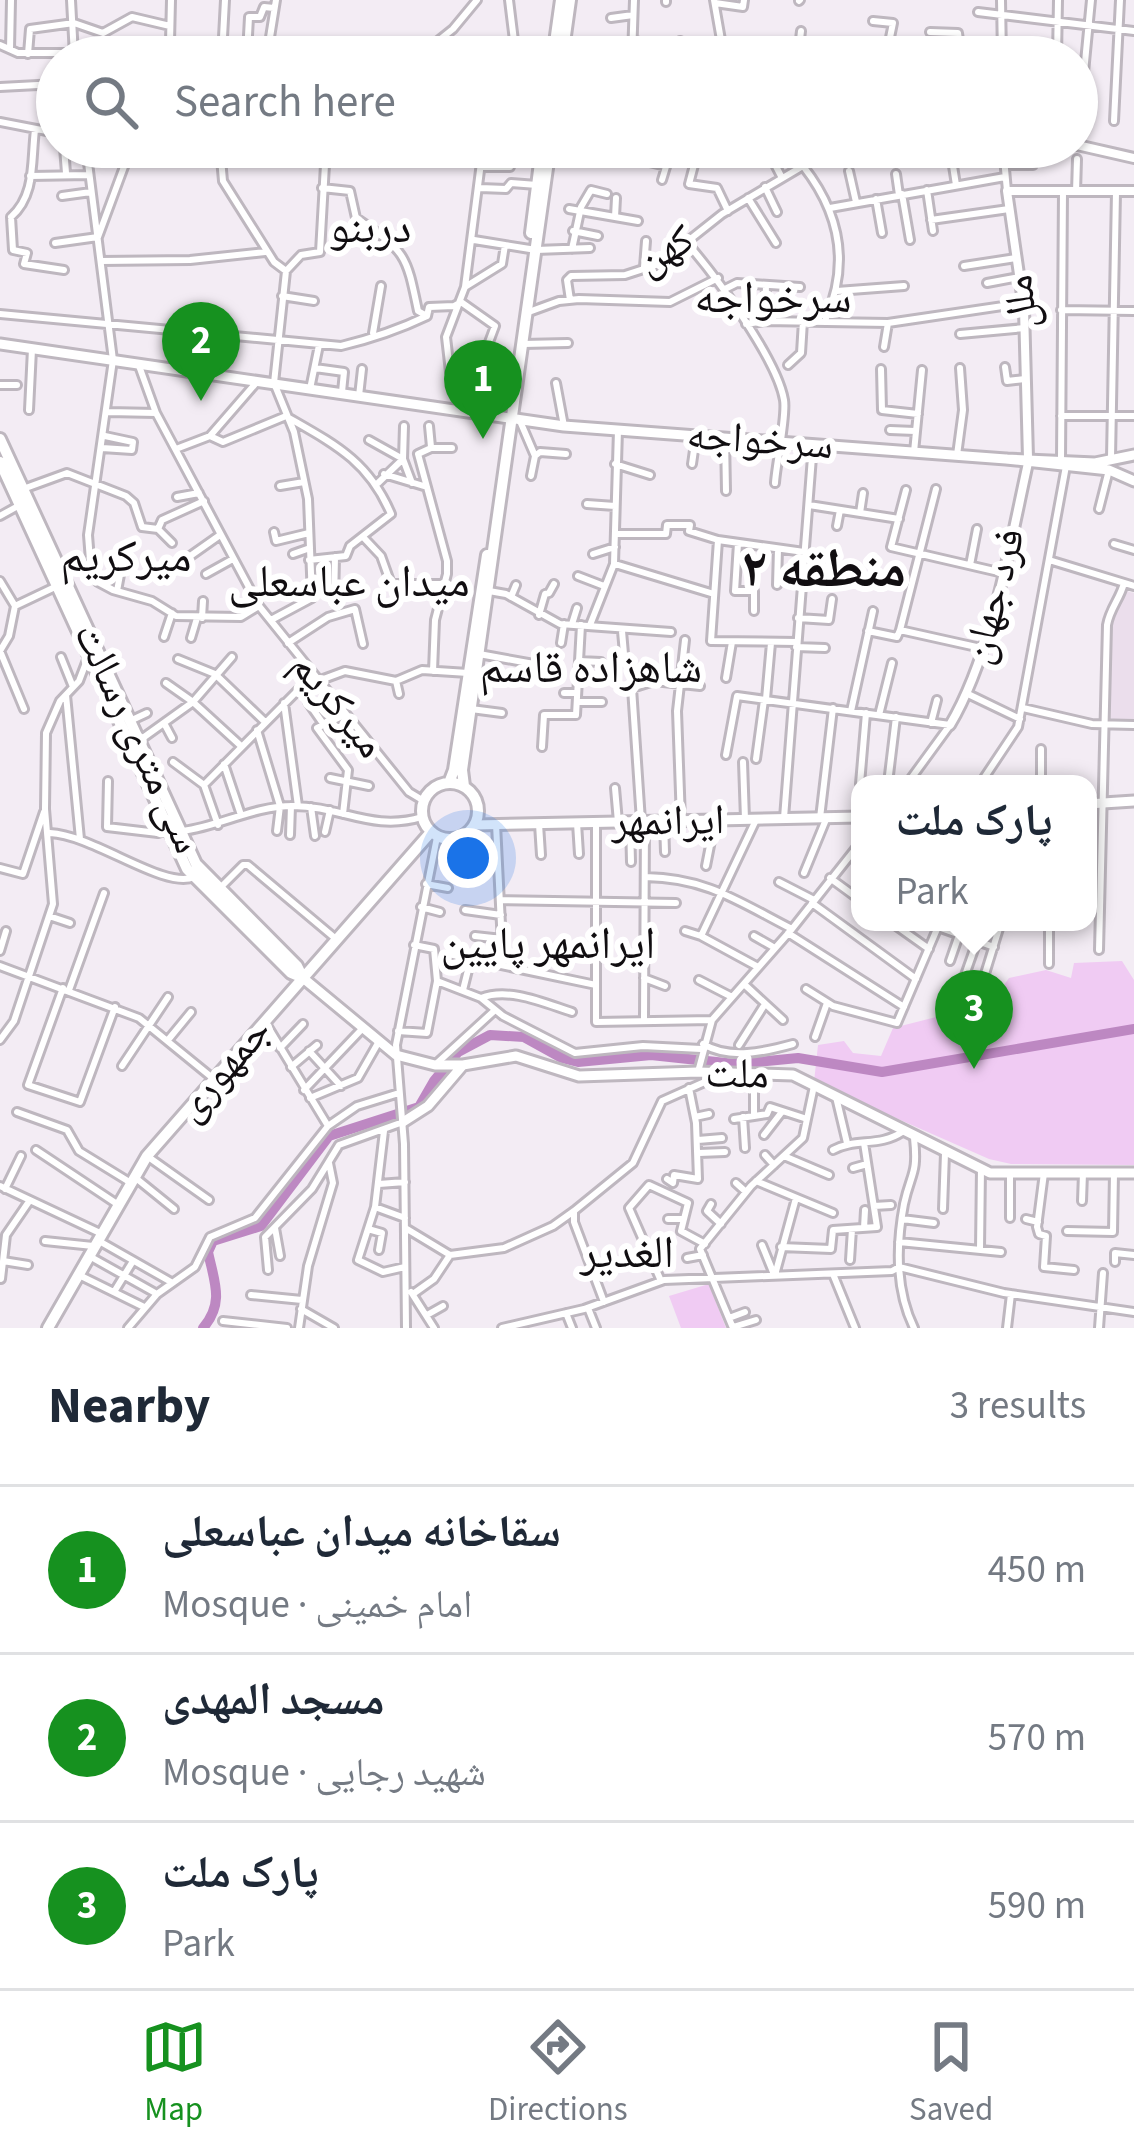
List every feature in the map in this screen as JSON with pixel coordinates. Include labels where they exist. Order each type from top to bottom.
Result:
[{"type":"main road","points":[[561,36],[566,0]]},
{"type":"main road","points":[[532,249],[541,168]]},
{"type":"main road","points":[[449,783],[514,420],[543,168]]},
{"type":"main road","points":[[464,786],[524,313]]},
{"type":"main road","name":"سرخواجه","points":[[0,344],[564,426],[1063,463],[1110,465],[1134,455]]},
{"type":"main road","name":"سی متری رسالت","points":[[0,439],[88,652],[194,877],[291,974],[303,978]]},
{"type":"main road","name":"سی متری رسالت","points":[[0,462],[128,722],[146,772]]},
{"type":"main road","name":"سرخواجه","points":[[1110,465],[1134,481]]},
{"type":"main road","points":[[464,786],[477,803],[475,825],[458,839],[434,835],[422,818],[424,801],[435,787],[464,786]]},
{"type":"main road","points":[[1097,803],[1134,801]]},
{"type":"main road","name":"ایرانمهر","points":[[475,825],[851,817]]},
{"type":"main road","name":"سی متری رسالت","points":[[173,831],[218,890],[297,966],[303,978]]},
{"type":"main road","name":"جمهوری","points":[[48,1328],[147,1156],[336,939],[434,835]]},
{"type":"main road","name":"ملت","points":[[303,978],[396,1055],[447,1065],[516,1056],[579,1076],[794,1075],[981,1168],[1010,1173],[1134,1173]]},
{"type":"main road","points":[[286,998],[302,992],[326,998]]},
{"type":"main road","points":[[402,1120],[428,1106],[447,1065]]},
{"type":"street","points":[[11,0],[18,52]]},
{"type":"street","points":[[71,0],[75,36]]},
{"type":"street","points":[[170,36],[171,0]]},
{"type":"street","points":[[223,36],[225,0]]},
{"type":"street","points":[[443,36],[477,0]]},
{"type":"street","points":[[509,0],[513,36]]},
{"type":"street","points":[[632,36],[634,0]]},
{"type":"street","points":[[721,36],[715,2],[743,7],[744,0]]},
{"type":"street","points":[[1001,0],[1001,36]]},
{"type":"street","points":[[1057,36],[1058,0]]},
{"type":"street","points":[[1088,36],[1091,0]]},
{"type":"street","points":[[1114,121],[1120,0]]},
{"type":"street","points":[[248,36],[249,17],[260,17],[275,4],[271,36]]},
{"type":"street","points":[[978,12],[1134,31]]},
{"type":"street","points":[[610,18],[633,15]]},
{"type":"street","points":[[18,52],[30,29],[74,22],[104,33],[132,17],[170,26]]},
{"type":"street","points":[[873,21],[893,23],[890,36]]},
{"type":"street","points":[[800,36],[801,31]]},
{"type":"street","points":[[930,32],[958,36]]},
{"type":"street","points":[[0,45],[36,53]]},
{"type":"street","points":[[0,87],[36,85]]},
{"type":"street","points":[[0,122],[34,130],[26,202],[11,218],[14,250],[27,253],[24,264],[64,270]]},
{"type":"street","points":[[1098,150],[1134,158]]},
{"type":"street","points":[[66,168],[66,175]]},
{"type":"street","points":[[88,168],[112,360],[88,535],[90,564],[98,582],[172,614],[242,617],[259,606]]},
{"type":"street","points":[[98,237],[123,168]]},
{"type":"street","points":[[222,168],[224,181],[266,251],[286,271]]},
{"type":"street","points":[[269,621],[312,598],[304,482],[294,432],[274,383],[286,271],[301,255],[320,252],[324,168]]},
{"type":"street","points":[[461,302],[495,326],[484,353],[450,372],[446,337],[465,287],[481,168]]},
{"type":"street","points":[[662,180],[665,168]]},
{"type":"street","points":[[693,168],[689,184],[718,188],[728,211]]},
{"type":"street","points":[[777,168],[782,178]]},
{"type":"street","name":"کهن","points":[[570,300],[567,280],[572,276],[625,275],[659,264],[728,211],[800,168]]},
{"type":"street","points":[[804,168],[830,208],[839,248],[837,291],[825,320]]},
{"type":"street","points":[[953,168],[956,185]]},
{"type":"street","name":"ملل","points":[[1004,168],[1023,303],[1028,460]]},
{"type":"street","points":[[1076,192],[1077,168]]},
{"type":"street","points":[[849,170],[856,202]]},
{"type":"street","points":[[896,174],[910,240]]},
{"type":"street","points":[[30,176],[89,175]]},
{"type":"street","points":[[830,208],[1006,178]]},
{"type":"street","points":[[480,188],[537,184]]},
{"type":"street","points":[[697,185],[699,196]]},
{"type":"street","points":[[765,187],[777,212]]},
{"type":"street","points":[[322,188],[350,191],[356,218],[400,250],[407,260],[418,311],[427,316]]},
{"type":"street","points":[[572,249],[579,212],[591,190],[607,194]]},
{"type":"street","points":[[927,190],[933,231]]},
{"type":"street","points":[[1006,191],[1134,191]]},
{"type":"street","points":[[62,196],[91,192]]},
{"type":"street","points":[[986,775],[1023,708],[1063,463],[1063,192]]},
{"type":"street","points":[[1099,509],[1110,465],[1116,192]]},
{"type":"street","points":[[615,217],[616,198]]},
{"type":"street","points":[[748,198],[776,243]]},
{"type":"street","points":[[876,199],[882,233]]},
{"type":"street","points":[[569,209],[638,220]]},
{"type":"street","points":[[931,220],[1009,209]]},
{"type":"street","points":[[0,214],[11,218]]},
{"type":"street","points":[[573,231],[598,236]]},
{"type":"street","points":[[701,231],[710,241]]},
{"type":"street","points":[[55,243],[98,237]]},
{"type":"street","points":[[473,240],[532,249],[590,248]]},
{"type":"street","points":[[644,269],[646,241]]},
{"type":"street","points":[[687,243],[725,289],[785,403],[775,484]]},
{"type":"street","points":[[465,287],[502,264],[506,245]]},
{"type":"street","points":[[101,261],[190,260],[266,251]]},
{"type":"street","points":[[964,266],[1016,258]]},
{"type":"street","points":[[987,283],[1019,277]]},
{"type":"street","points":[[524,313],[570,300],[670,302],[718,278]]},
{"type":"street","points":[[725,289],[737,284],[800,286]]},
{"type":"street","points":[[765,321],[766,285]]},
{"type":"street","points":[[373,333],[381,286]]},
{"type":"street","points":[[837,291],[904,286]]},
{"type":"street","points":[[282,296],[314,301]]},
{"type":"street","points":[[427,316],[429,307],[461,302]]},
{"type":"street","points":[[746,324],[888,323],[1023,303]]},
{"type":"street","points":[[1061,310],[1134,311]]},
{"type":"street","points":[[3,314],[341,346],[373,333],[398,330],[427,316]]},
{"type":"street","points":[[788,365],[801,353],[803,320]]},
{"type":"street","points":[[884,347],[888,323]]},
{"type":"street","points":[[960,334],[1025,328]]},
{"type":"street","points":[[187,369],[188,331]]},
{"type":"street","points":[[523,344],[568,343]]},
{"type":"street","points":[[310,389],[320,344]]},
{"type":"street","points":[[29,410],[32,349]]},
{"type":"street","name":"میرکریم","points":[[138,363],[156,413],[259,606],[409,792],[424,801]]},
{"type":"street","points":[[1005,367],[1006,381],[1026,379]]},
{"type":"street","points":[[315,368],[344,372],[342,394]]},
{"type":"street","points":[[957,455],[960,368]]},
{"type":"street","points":[[359,396],[362,369]]},
{"type":"street","points":[[881,369],[882,410],[918,414]]},
{"type":"street","points":[[914,452],[922,370]]},
{"type":"street","points":[[176,449],[210,436],[259,380]]},
{"type":"street","points":[[556,383],[564,426]]},
{"type":"street","points":[[0,385],[16,386]]},
{"type":"street","points":[[108,412],[156,413]]},
{"type":"street","points":[[210,436],[223,442],[286,416]]},
{"type":"street","points":[[286,416],[335,444],[378,483],[391,516],[350,546],[346,556],[309,560]]},
{"type":"street","points":[[1061,416],[1134,416]]},
{"type":"street","points":[[514,420],[535,456]]},
{"type":"street","points":[[404,426],[403,459],[412,483]]},
{"type":"street","points":[[429,427],[430,448]]},
{"type":"street","points":[[561,643],[604,586],[614,564],[615,506],[609,494],[618,430]]},
{"type":"street","points":[[890,430],[915,431]]},
{"type":"street","points":[[102,448],[132,450],[133,442],[104,436]]},
{"type":"street","points":[[692,464],[696,436]]},
{"type":"street","points":[[725,438],[727,491]]},
{"type":"street","points":[[369,440],[403,459]]},
{"type":"street","points":[[784,818],[813,444]]},
{"type":"street","points":[[433,671],[445,553],[418,454],[430,448],[452,448]]},
{"type":"street","points":[[531,476],[540,452],[566,454]]},
{"type":"street","points":[[378,483],[403,459]]},
{"type":"street","name":"فرد جهان","points":[[950,725],[968,694],[1003,573],[1028,460]]},
{"type":"street","points":[[615,464],[650,476]]},
{"type":"street","points":[[23,489],[67,473],[126,496],[134,503],[142,527],[158,529],[172,543]]},
{"type":"street","points":[[384,473],[427,488]]},
{"type":"street","points":[[280,486],[304,482]]},
{"type":"street","points":[[868,631],[897,637],[935,489]]},
{"type":"street","points":[[905,490],[891,548],[1003,573]]},
{"type":"street","points":[[860,513],[863,493]]},
{"type":"street","points":[[177,497],[201,497]]},
{"type":"street","points":[[158,529],[162,520],[201,497]]},
{"type":"street","points":[[587,504],[615,506]]},
{"type":"street","points":[[0,516],[21,505]]},
{"type":"street","points":[[808,505],[898,519]]},
{"type":"street","points":[[837,526],[840,510]]},
{"type":"street","points":[[617,534],[666,534],[667,525],[682,524],[718,540],[804,552]]},
{"type":"street","points":[[970,566],[977,529]]},
{"type":"street","points":[[438,531],[450,530]]},
{"type":"street","points":[[274,532],[276,541],[309,533]]},
{"type":"street","points":[[186,559],[220,535]]},
{"type":"street","points":[[364,538],[381,556],[391,584],[445,584]]},
{"type":"street","points":[[718,540],[711,640],[825,648]]},
{"type":"street","points":[[738,543],[735,591],[754,591],[754,611]]},
{"type":"street","points":[[1114,544],[1134,550]]},
{"type":"street","points":[[593,554],[615,547]]},
{"type":"street","points":[[293,554],[310,548]]},
{"type":"street","points":[[777,584],[778,549]]},
{"type":"street","points":[[334,602],[335,557]]},
{"type":"street","points":[[206,574],[233,560]]},
{"type":"street","points":[[1049,560],[1134,586]]},
{"type":"street","points":[[15,606],[90,564]]},
{"type":"street","points":[[117,591],[122,564]]},
{"type":"street","points":[[614,564],[680,580],[714,594]]},
{"type":"street","points":[[578,576],[604,586]]},
{"type":"street","points":[[0,581],[15,606],[9,636],[0,651],[24,709]]},
{"type":"street","points":[[1099,950],[1105,724],[1102,636],[1124,583]]},
{"type":"street","points":[[539,615],[544,594],[554,584]]},
{"type":"street","points":[[511,597],[517,585]]},
{"type":"street","points":[[143,599],[146,589]]},
{"type":"street","points":[[489,591],[511,597],[539,615],[577,624],[671,632]]},
{"type":"street","points":[[798,618],[829,620],[832,599]]},
{"type":"street","points":[[190,638],[203,601]]},
{"type":"street","points":[[542,747],[544,715],[576,715],[577,608]]},
{"type":"street","points":[[288,644],[328,617],[355,609],[363,644]]},
{"type":"street","points":[[850,711],[873,611]]},
{"type":"street","points":[[164,637],[172,614]]},
{"type":"street","points":[[900,630],[981,648]]},
{"type":"street","points":[[622,631],[624,654]]},
{"type":"street","points":[[681,820],[677,711],[685,640]]},
{"type":"street","points":[[726,678],[733,642]]},
{"type":"street","points":[[756,759],[771,643]]},
{"type":"street","points":[[0,1040],[14,1022],[54,888],[46,809],[46,733],[86,668],[88,652]]},
{"type":"street","points":[[479,653],[545,666]]},
{"type":"street","points":[[137,742],[193,702],[232,656]]},
{"type":"street","points":[[61,657],[73,687]]},
{"type":"street","points":[[178,659],[215,674],[265,722]]},
{"type":"street","points":[[579,661],[602,662]]},
{"type":"street","points":[[879,715],[892,663]]},
{"type":"street","points":[[204,785],[315,678],[345,671],[396,681],[422,670],[468,673]]},
{"type":"street","points":[[396,681],[399,694]]},
{"type":"street","points":[[631,862],[632,688],[654,681],[700,686]]},
{"type":"street","points":[[166,683],[241,746]]},
{"type":"street","points":[[564,693],[602,701]]},
{"type":"street","points":[[968,694],[1020,719]]},
{"type":"street","points":[[66,695],[80,839]]},
{"type":"street","points":[[726,755],[736,696],[950,725]]},
{"type":"street","points":[[931,723],[937,700]]},
{"type":"street","points":[[308,702],[348,770],[343,814]]},
{"type":"street","points":[[284,703],[294,806],[290,835]]},
{"type":"street","points":[[804,873],[824,818],[833,708]]},
{"type":"street","points":[[1023,708],[1134,725]]},
{"type":"street","points":[[471,709],[502,713]]},
{"type":"street","points":[[128,722],[147,713]]},
{"type":"street","points":[[861,775],[866,713]]},
{"type":"street","points":[[321,726],[346,714]]},
{"type":"street","points":[[889,775],[896,717]]},
{"type":"street","points":[[164,723],[172,738]]},
{"type":"street","points":[[914,775],[950,725]]},
{"type":"street","points":[[257,730],[280,806],[278,830]]},
{"type":"street","points":[[1041,749],[1041,775]]},
{"type":"street","points":[[173,762],[204,785],[218,824]]},
{"type":"street","points":[[701,936],[750,819],[742,762]]},
{"type":"street","points":[[224,764],[242,815]]},
{"type":"street","points":[[330,778],[369,786]]},
{"type":"street","points":[[108,781],[107,827],[158,833],[218,824],[280,806],[330,810],[382,825],[422,818]]},
{"type":"street","points":[[615,788],[634,821],[645,877],[644,1021]]},
{"type":"street","points":[[310,807],[315,836]]},
{"type":"street","points":[[0,868],[23,874],[46,809]]},
{"type":"street","points":[[325,832],[330,810]]},
{"type":"street","points":[[706,866],[715,820]]},
{"type":"street","points":[[664,821],[665,852]]},
{"type":"street","points":[[596,822],[596,1022],[712,1020]]},
{"type":"street","points":[[577,823],[579,854]]},
{"type":"street","points":[[496,824],[503,965]]},
{"type":"street","points":[[539,824],[541,855]]},
{"type":"street","points":[[50,833],[112,850],[176,882],[194,877]]},
{"type":"street","points":[[403,1326],[405,1182],[397,1031],[434,835]]},
{"type":"street","points":[[698,1072],[712,1020],[830,878],[851,859]]},
{"type":"street","points":[[218,890],[245,864],[336,939]]},
{"type":"street","points":[[645,877],[683,878],[721,892],[790,931],[904,1007]]},
{"type":"street","points":[[830,878],[851,893]]},
{"type":"street","points":[[779,882],[916,979]]},
{"type":"street","points":[[425,884],[448,888]]},
{"type":"street","points":[[104,893],[28,1084],[80,1102],[115,1007]]},
{"type":"street","points":[[500,900],[676,903]]},
{"type":"street","points":[[421,907],[440,912]]},
{"type":"street","points":[[465,910],[501,915]]},
{"type":"street","points":[[49,916],[70,923]]},
{"type":"street","points":[[0,951],[6,931]]},
{"type":"street","points":[[685,931],[758,967]]},
{"type":"street","points":[[904,931],[929,949]]},
{"type":"street","points":[[806,989],[826,1004],[897,1023],[936,931]]},
{"type":"street","points":[[952,931],[994,947]]},
{"type":"street","points":[[976,1003],[998,931]]},
{"type":"street","points":[[1049,931],[1049,964]]},
{"type":"street","points":[[950,961],[959,935]]},
{"type":"street","points":[[475,936],[502,939]]},
{"type":"street","points":[[754,937],[775,948]]},
{"type":"street","points":[[958,995],[976,941]]},
{"type":"street","points":[[397,1031],[427,1033],[437,981],[434,949],[414,945]]},
{"type":"street","points":[[453,955],[596,985]]},
{"type":"street","points":[[463,990],[471,958]]},
{"type":"street","points":[[0,966],[115,1007],[147,1024],[215,1080]]},
{"type":"street","points":[[644,978],[665,986]]},
{"type":"street","points":[[699,980],[732,998]]},
{"type":"street","points":[[437,981],[481,998],[575,1053],[643,1046],[736,1053],[793,1044]]},
{"type":"street","points":[[744,984],[783,1020]]},
{"type":"street","points":[[481,998],[496,993],[514,995],[572,1012]]},
{"type":"street","points":[[122,1066],[168,997]]},
{"type":"street","points":[[739,1045],[765,1004]]},
{"type":"street","points":[[815,1037],[826,1004]]},
{"type":"street","points":[[447,1065],[495,1010]]},
{"type":"street","points":[[168,1040],[191,1012]]},
{"type":"street","points":[[265,1022],[328,1126]]},
{"type":"street","points":[[280,1048],[303,1024]]},
{"type":"street","points":[[307,1095],[362,1029]]},
{"type":"street","points":[[307,1095],[358,1078],[378,1043]]},
{"type":"street","points":[[291,1067],[317,1045]]},
{"type":"street","points":[[309,1052],[341,1086]]},
{"type":"street","points":[[754,1073],[754,1116]]},
{"type":"street","points":[[376,1207],[450,1255],[504,1248],[553,1226],[632,1163],[662,1101],[721,1075]]},
{"type":"street","points":[[687,1258],[703,1250],[746,1192],[803,1138],[814,1086]]},
{"type":"street","points":[[667,1179],[673,1183],[674,1175],[698,1179],[698,1140],[689,1088]]},
{"type":"street","points":[[128,1328],[157,1294],[195,1267],[211,1237],[255,1218],[328,1126],[357,1106],[399,1093]]},
{"type":"street","points":[[836,1097],[847,1143]]},
{"type":"street","points":[[745,1148],[739,1118],[766,1114],[770,1107],[807,1119]]},
{"type":"street","points":[[17,1112],[67,1130],[80,1151],[174,1209]]},
{"type":"street","points":[[764,1135],[781,1112]]},
{"type":"street","points":[[695,1117],[709,1114]]},
{"type":"street","points":[[268,1270],[265,1237],[312,1190],[339,1145],[402,1120]]},
{"type":"street","points":[[384,1131],[376,1207],[358,1260],[383,1272],[406,1267]]},
{"type":"street","points":[[833,1150],[847,1143],[890,1140],[902,1132]]},
{"type":"street","points":[[698,1140],[722,1138]]},
{"type":"street","points":[[914,1138],[917,1171],[906,1197],[898,1268],[914,1328]]},
{"type":"street","points":[[781,1247],[831,1250],[833,1231],[877,1227],[869,1208],[864,1143]]},
{"type":"street","points":[[36,1150],[117,1204]]},
{"type":"street","points":[[699,1153],[725,1152]]},
{"type":"street","points":[[943,1209],[945,1153]]},
{"type":"street","points":[[765,1155],[774,1165]]},
{"type":"street","points":[[0,1201],[21,1156]]},
{"type":"street","points":[[147,1156],[209,1199]]},
{"type":"street","points":[[784,1156],[829,1174]]},
{"type":"street","points":[[372,1158],[382,1161]]},
{"type":"street","points":[[299,1328],[333,1183],[328,1160]]},
{"type":"street","points":[[853,1168],[868,1164]]},
{"type":"street","points":[[980,1250],[981,1168]]},
{"type":"street","points":[[1010,1173],[1010,1218]]},
{"type":"street","points":[[1044,1173],[1038,1222],[1039,1234],[1046,1236],[1044,1267],[1074,1270]]},
{"type":"street","points":[[1082,1201],[1083,1173]]},
{"type":"street","points":[[1067,1231],[1113,1232],[1114,1173]]},
{"type":"street","points":[[756,1181],[833,1213]]},
{"type":"street","points":[[379,1184],[405,1182]]},
{"type":"street","points":[[736,1183],[746,1192]]},
{"type":"street","points":[[661,1281],[628,1208],[649,1185],[688,1203],[681,1231],[703,1250],[733,1328],[756,1319]]},
{"type":"street","points":[[4,1188],[172,1283]]},
{"type":"street","points":[[775,1276],[796,1198]]},
{"type":"street","points":[[1,1279],[6,1235],[30,1200]]},
{"type":"street","points":[[711,1204],[707,1210],[721,1224]]},
{"type":"street","points":[[869,1208],[891,1205]]},
{"type":"street","points":[[574,1211],[604,1302]]},
{"type":"street","points":[[668,1219],[684,1219]]},
{"type":"street","points":[[902,1220],[934,1223]]},
{"type":"street","points":[[1025,1220],[1038,1222]]},
{"type":"street","points":[[275,1228],[280,1256]]},
{"type":"street","points":[[368,1229],[382,1233],[379,1250]]},
{"type":"street","points":[[850,1259],[852,1229]]},
{"type":"street","points":[[45,1241],[94,1243],[124,1276],[157,1294]]},
{"type":"street","points":[[899,1242],[1001,1252]]},
{"type":"street","points":[[762,1245],[775,1276]]},
{"type":"street","points":[[1114,1262],[1115,1253],[1134,1255]]},
{"type":"street","points":[[413,1294],[434,1279],[450,1255]]},
{"type":"street","points":[[3,1261],[28,1265]]},
{"type":"street","points":[[114,1292],[134,1261]]},
{"type":"street","points":[[502,1328],[588,1308],[661,1281],[898,1268],[1011,1294],[1134,1312]]},
{"type":"street","points":[[1099,1328],[1102,1273]]},
{"type":"street","points":[[77,1274],[145,1308]]},
{"type":"street","points":[[833,1274],[855,1328]]},
{"type":"street","points":[[406,1284],[431,1327]]},
{"type":"street","points":[[1006,1328],[1011,1294]]},
{"type":"street","points":[[251,1295],[301,1305],[329,1327]]},
{"type":"street","points":[[427,1316],[442,1306]]},
{"type":"street","points":[[588,1308],[596,1328]]},
{"type":"street","points":[[729,1318],[745,1312]]},
{"type":"street","points":[[566,1313],[572,1328]]},
{"type":"street","points":[[223,1321],[287,1328]]},
{"type":"shaded area","points":[[1125,591],[1134,593],[1134,720],[1109,720],[1111,611]]},
{"type":"shaded area","points":[[1122,961],[1134,980],[1134,1165],[1011,1164],[989,1159],[814,1082],[818,1045],[844,1041],[853,1053],[881,1056],[893,1028],[991,1003],[1009,978],[1046,970],[1071,978],[1074,963]]},
{"type":"shaded area","points":[[709,1284],[726,1328],[681,1328],[669,1296]]},
{"type":"waterway","points":[[203,1328],[216,1301],[208,1252],[213,1241],[261,1226],[329,1136],[419,1107],[458,1052],[490,1035],[524,1037],[578,1062],[651,1055],[735,1064],[798,1058],[882,1072],[1134,1029]]},
{"type":"place","name":"مسجد المهدی","points":[[201,401]]},
{"type":"place","name":"سقاخانه میدان عباسعلی","points":[[483,439]]},
{"type":"place","name":"پارک ملت","points":[[974,1069]]},
{"type":"district","name":"دربنو","points":[[370,228]]},
{"type":"district","name":"سرخواجه","points":[[773,298]]},
{"type":"district","name":"میرکریم","points":[[126,557]]},
{"type":"district","name":"منطقه ۲","points":[[824,569]]},
{"type":"district","name":"میدان عباسعلی","points":[[349,582]]},
{"type":"district","name":"شاهزاده قاسم","points":[[591,668]]},
{"type":"district","name":"ایرانمهر پایین","points":[[548,944]]},
{"type":"district","name":"الغدیر","points":[[627,1253]]}]
